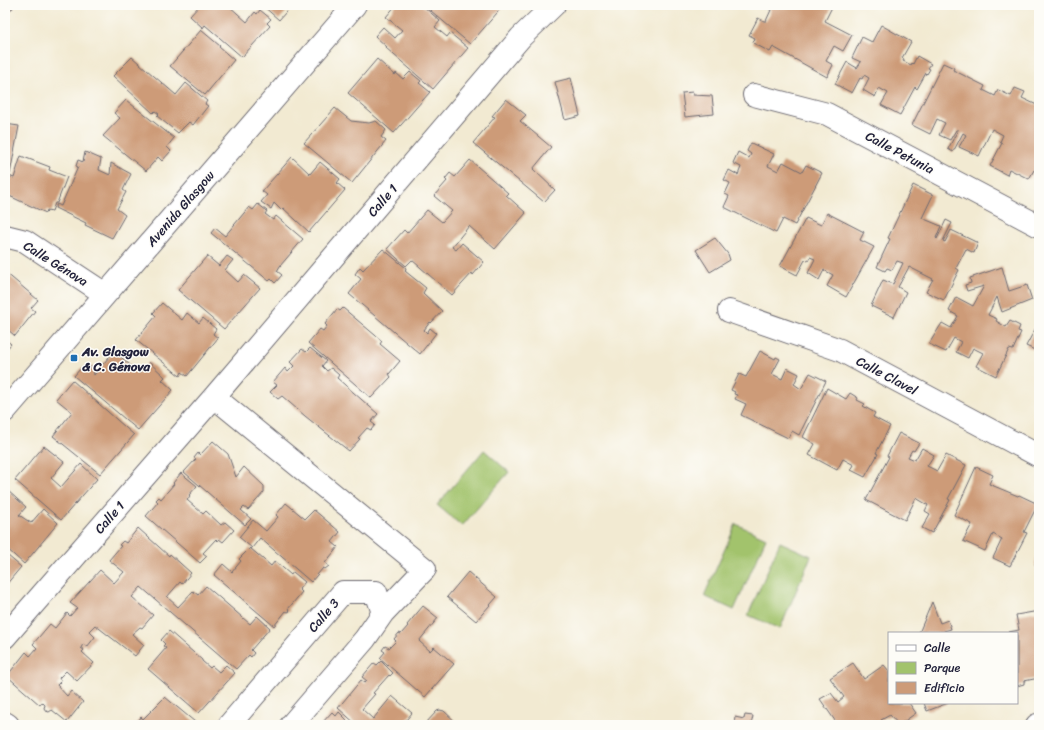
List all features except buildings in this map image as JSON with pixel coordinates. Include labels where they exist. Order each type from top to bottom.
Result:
[{"type":"street","name":"Avenida Glasgow","points":[[5,411],[355,5]]},
{"type":"street","name":"Calle 1","points":[[5,637],[214,397],[521,37],[554,5]]},
{"type":"street","name":"Calle Petunia","points":[[754,95],[827,114],[1039,226]]},
{"type":"street","name":"Calle Génova","points":[[5,236],[26,242],[105,294]]},
{"type":"street","name":"Calle Clavel","points":[[729,311],[840,350],[1039,456]]},
{"type":"street","points":[[214,397],[425,569],[383,613],[365,639],[291,725]]},
{"type":"street","name":"Calle 3","points":[[228,725],[343,592],[376,592],[383,613]]},
{"type":"street","points":[[5,722],[8,725]]},
{"type":"green space","points":[[484,450],[509,472],[462,526],[437,505]]},
{"type":"green space","points":[[736,524],[766,538],[734,610],[704,596]]},
{"type":"green space","points":[[780,542],[811,556],[780,629],[748,615]]},
{"type":"place","name":"Av. Glasgow & C. Génova","points":[[74,358]]}]
